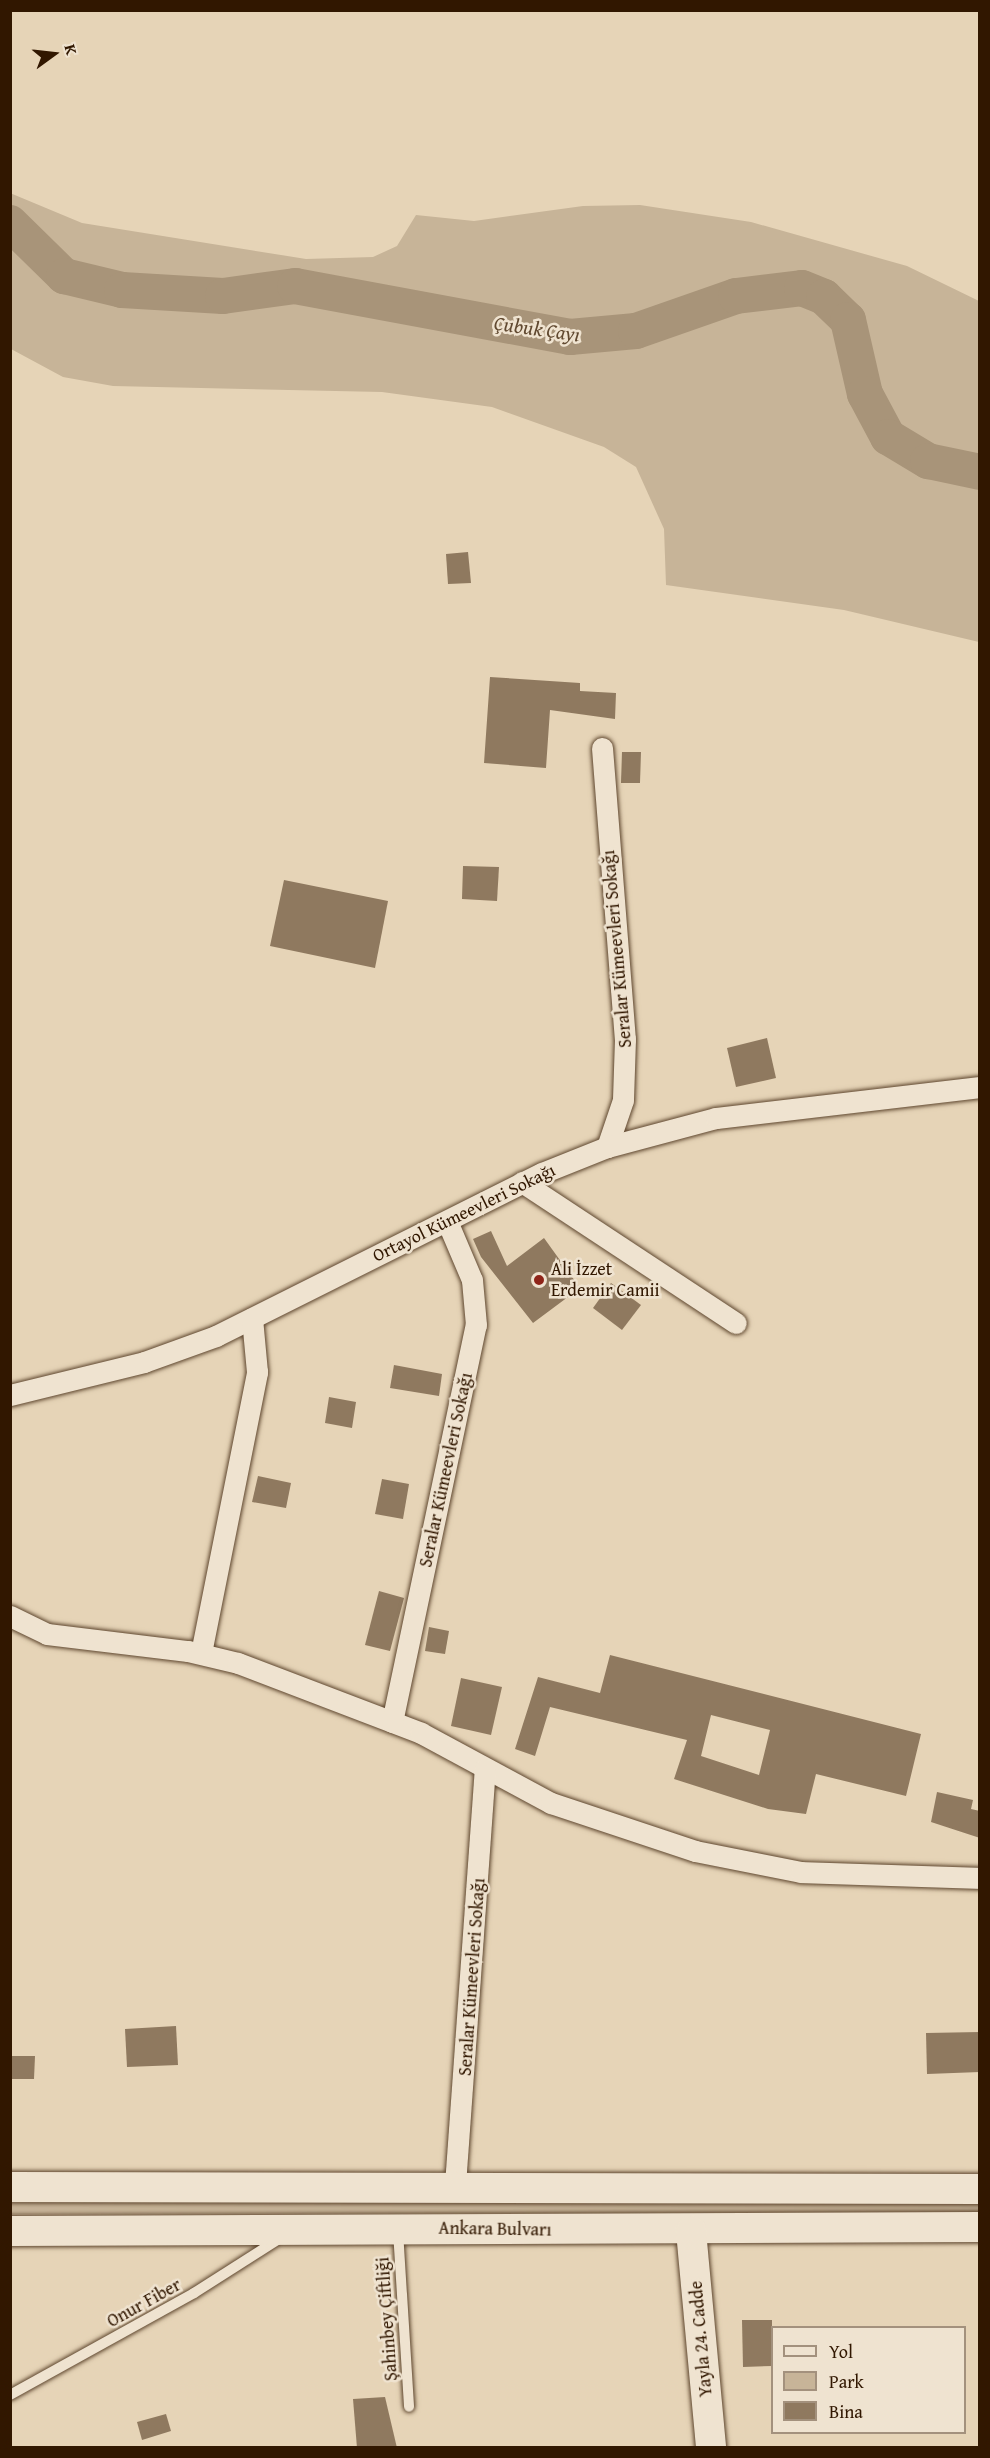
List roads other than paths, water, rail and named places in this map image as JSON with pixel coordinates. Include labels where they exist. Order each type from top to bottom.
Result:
[{"type":"main road","points":[[10,2187],[454,2185],[980,2189]]},
{"type":"main road","name":"Ankara Bulvarı","points":[[10,2231],[289,2232],[398,2229],[691,2231],[980,2226]]},
{"type":"main road","name":"Yayla 24. Cadde","points":[[691,2231],[711,2448]]},
{"type":"street","name":"Seralar Kümeevleri Sokağı","points":[[602,748],[625,1039],[623,1100],[607,1147]]},
{"type":"street","name":"Ortayol Kümeevleri Sokağı","points":[[10,1395],[144,1362],[252,1318],[522,1182],[607,1147],[716,1118],[936,1090],[980,1087]]},
{"type":"street","points":[[522,1182],[736,1323]]},
{"type":"street","name":"Seralar Kümeevleri Sokağı","points":[[392,1722],[476,1325],[472,1280],[447,1221]]},
{"type":"street","points":[[201,1653],[257,1372],[252,1318]]},
{"type":"street","points":[[10,1616],[46,1634],[201,1653],[392,1722],[485,1769],[592,1818],[736,1862],[801,1872],[980,1878]]},
{"type":"street","name":"Seralar Kümeevleri Sokağı","points":[[454,2185],[485,1769]]},
{"type":"lane","name":"Şahinbey Çiftliği","points":[[398,2229],[409,2407]]},
{"type":"lane","name":"Onur Fiber","points":[[10,2395],[211,2284],[289,2232]]},
{"type":"waterway","name":"Çubuk Çayı","points":[[10,223],[64,276],[122,290],[223,296],[295,286],[570,337],[636,331],[736,296],[802,288],[824,297],[848,320],[865,394],[888,437],[928,461],[980,472]]},
{"type":"place","name":"Ali İzzet Erdemir Camii","points":[[539,1280]]}]
